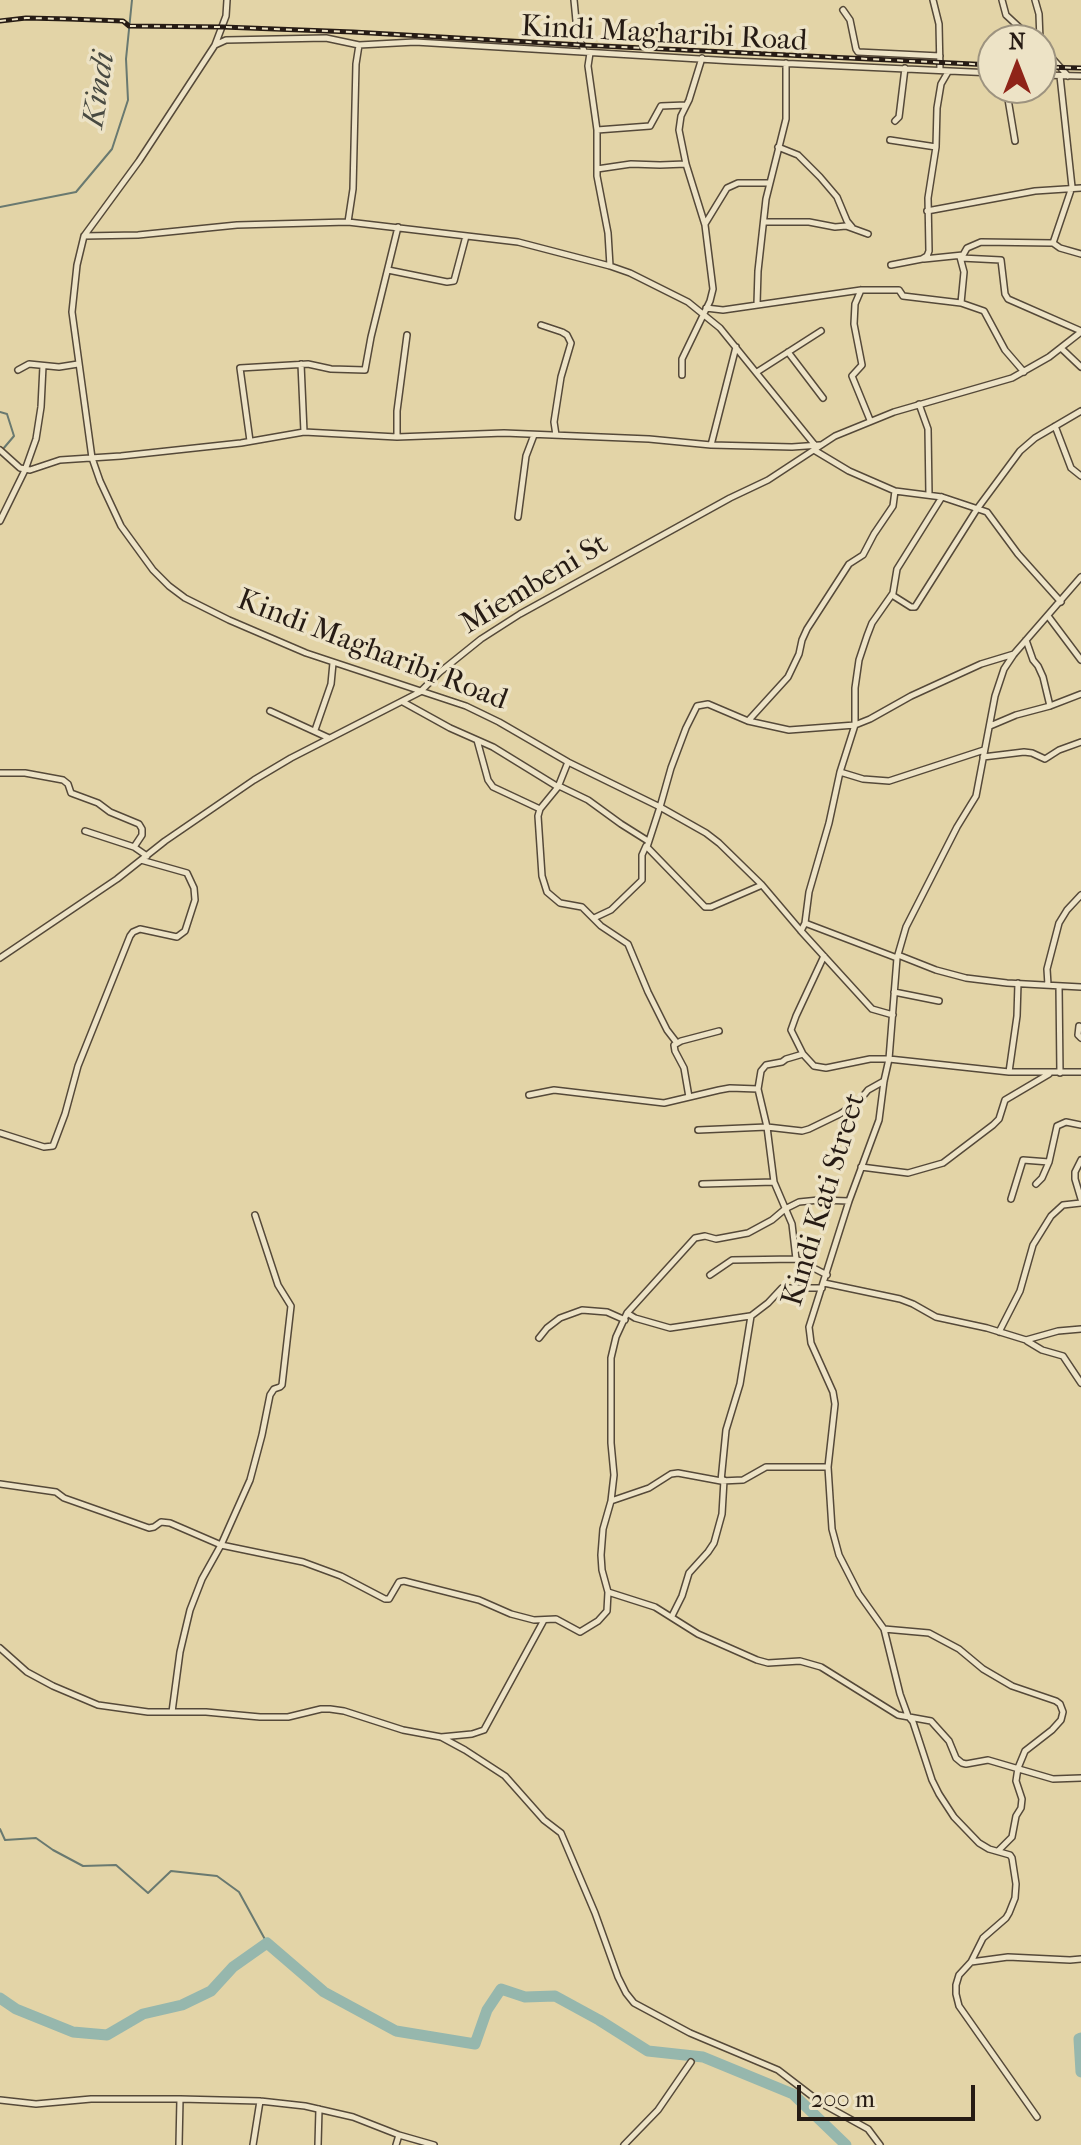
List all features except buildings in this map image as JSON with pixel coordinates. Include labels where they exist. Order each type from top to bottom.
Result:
[{"type":"street","points":[[215,45],[223,27],[227,0]]},
{"type":"street","points":[[574,0],[577,31],[587,52],[597,130],[597,169],[608,233],[610,266]]},
{"type":"street","points":[[933,0],[939,24],[940,71]]},
{"type":"street","points":[[1002,0],[1006,15],[1016,24]]},
{"type":"street","points":[[1035,0],[1039,24]]},
{"type":"street","points":[[843,10],[851,24],[858,52],[940,56]]},
{"type":"street","name":"Kindi Magharibi Road","points":[[893,1015],[872,1009],[762,885],[719,843],[660,807],[568,762],[466,706],[333,663],[229,620],[185,598],[169,586],[153,570],[121,526],[92,458],[72,312],[84,236],[139,161],[215,45],[226,40],[326,38],[359,45],[415,42],[977,72]]},
{"type":"street","points":[[348,222],[353,189],[359,45]]},
{"type":"street","points":[[682,375],[682,359],[712,296],[713,284],[705,225],[679,130],[702,58]]},
{"type":"street","points":[[757,304],[769,183],[786,119],[786,63]]},
{"type":"street","points":[[1057,64],[1068,76]]},
{"type":"street","points":[[895,121],[899,117],[905,68]]},
{"type":"street","points":[[922,259],[929,251],[927,211],[936,147],[939,91],[949,71]]},
{"type":"street","points":[[1057,76],[1081,76]]},
{"type":"street","points":[[1053,243],[1072,187],[1060,76]]},
{"type":"street","points":[[1009,104],[1015,141]]},
{"type":"street","points":[[597,130],[650,126],[661,106],[686,105]]},
{"type":"street","points":[[890,140],[936,147]]},
{"type":"street","points":[[778,147],[798,155],[813,170],[837,197],[852,227]]},
{"type":"street","points":[[597,169],[631,164],[686,164]]},
{"type":"street","points":[[705,225],[727,188],[738,183],[769,183]]},
{"type":"street","points":[[927,211],[1035,191],[1081,188]]},
{"type":"street","points":[[84,236],[138,235],[237,225],[348,222],[518,242],[630,273],[705,311],[817,447],[841,467],[895,491],[942,497],[990,514],[1018,554],[1061,602]]},
{"type":"street","points":[[764,222],[809,222],[852,227],[868,234]]},
{"type":"street","points":[[250,441],[240,368],[314,364],[331,369],[365,370],[398,227]]},
{"type":"street","points":[[388,270],[454,281],[466,236]]},
{"type":"street","points":[[960,257],[972,245],[981,242],[1053,243],[1081,254]]},
{"type":"street","points":[[960,257],[964,272],[961,303]]},
{"type":"street","points":[[891,265],[960,257],[1001,260],[1008,299],[1081,332]]},
{"type":"street","points":[[705,311],[861,290],[899,290],[903,296],[961,303],[986,313],[1005,350],[1024,372]]},
{"type":"street","points":[[861,290],[854,312],[856,343],[862,365],[852,376],[870,420]]},
{"type":"street","points":[[541,325],[567,335],[571,343],[561,377],[554,422],[556,435]]},
{"type":"street","points":[[757,372],[821,331]]},
{"type":"street","name":"Miembeni St","points":[[0,958],[95,895],[254,780],[420,692],[440,672],[496,628],[768,480],[835,436],[870,420],[1012,378],[1081,332]]},
{"type":"street","points":[[397,437],[397,411],[407,335]]},
{"type":"street","points":[[711,445],[736,346]]},
{"type":"street","points":[[1061,348],[1081,367]]},
{"type":"street","points":[[788,352],[823,398]]},
{"type":"street","points":[[18,370],[25,364],[59,367],[78,364]]},
{"type":"street","points":[[301,364],[304,432]]},
{"type":"street","points":[[0,521],[36,439],[43,366]]},
{"type":"street","points":[[919,404],[928,429],[929,495]]},
{"type":"street","points":[[892,595],[915,607],[977,509],[1020,451],[1035,438],[1081,411]]},
{"type":"street","points":[[1055,426],[1071,468],[1081,476]]},
{"type":"street","points":[[0,450],[25,470],[60,460],[250,441],[304,432],[397,437],[504,433],[649,439],[711,445],[817,447]]},
{"type":"street","points":[[518,517],[526,456],[534,435]]},
{"type":"street","points":[[748,721],[788,677],[807,629],[849,564],[863,555],[893,506],[895,491]]},
{"type":"street","points":[[801,931],[840,772],[855,725],[859,660],[872,623],[892,595],[897,569],[942,497]]},
{"type":"street","name":"Kindi Kati Street","points":[[884,1629],[859,1594],[839,1555],[832,1529],[828,1467],[835,1404],[833,1392],[808,1335],[811,1316],[879,1120],[889,1059],[901,940],[913,910],[976,796],[999,681],[1014,654],[1081,577]]},
{"type":"street","points":[[1048,616],[1081,660]]},
{"type":"street","points":[[1026,640],[1043,677],[1050,706]]},
{"type":"street","points":[[594,918],[611,910],[642,880],[642,855],[671,768],[697,706],[708,704],[748,721],[789,730],[855,725],[981,664],[1014,654]]},
{"type":"street","points":[[315,730],[331,684],[333,663]]},
{"type":"street","points":[[989,726],[1081,694]]},
{"type":"street","points":[[403,702],[588,800],[647,843],[651,852],[705,907],[720,904],[762,885]]},
{"type":"street","points":[[270,711],[330,738]]},
{"type":"street","points":[[476,739],[493,787],[540,809]]},
{"type":"street","points":[[840,772],[889,781],[983,753],[1024,752],[1045,759],[1081,742]]},
{"type":"street","points":[[568,762],[558,786],[538,816],[542,876],[547,892],[560,903],[582,907],[606,930],[628,944],[648,992],[677,1043]]},
{"type":"street","points":[[0,773],[25,773],[63,780],[71,793],[139,824],[142,835],[134,847]]},
{"type":"street","points":[[0,1133],[44,1147],[53,1146],[78,1066],[130,936],[140,929],[177,937],[185,931],[195,900],[190,876],[183,871],[144,858],[134,847],[85,831]]},
{"type":"street","points":[[1048,985],[1047,969],[1059,923],[1081,895]]},
{"type":"street","points":[[805,923],[897,957],[966,978],[1081,987]]},
{"type":"street","points":[[824,956],[792,1026],[792,1033],[803,1054],[820,1068],[870,1059],[889,1059],[1009,1072],[1081,1072]]},
{"type":"street","points":[[1009,1072],[1018,983]]},
{"type":"street","points":[[1059,986],[1060,1073]]},
{"type":"street","points":[[894,992],[939,1001]]},
{"type":"street","points":[[1079,1026],[1078,1035],[1081,1038]]},
{"type":"street","points":[[689,1097],[684,1068],[674,1049],[677,1043],[719,1031]]},
{"type":"street","points":[[796,1259],[792,1224],[774,1182],[767,1127],[758,1089],[761,1071],[766,1065],[803,1054]]},
{"type":"street","points":[[861,1167],[908,1173],[943,1163],[993,1125],[1001,1114],[1005,1100],[1049,1074]]},
{"type":"street","points":[[698,1130],[767,1127],[802,1131],[840,1114],[859,1101],[868,1090],[884,1081]]},
{"type":"street","points":[[529,1095],[554,1090],[664,1103],[730,1088],[758,1089]]},
{"type":"street","points":[[1036,1184],[1046,1172],[1057,1126],[1066,1122],[1081,1125]]},
{"type":"street","points":[[1011,1199],[1023,1160],[1049,1162]]},
{"type":"street","points":[[999,1332],[1020,1291],[1033,1245],[1048,1220],[1059,1207],[1081,1201],[1075,1172],[1081,1160]]},
{"type":"street","points":[[702,1184],[774,1182]]},
{"type":"street","points":[[0,1484],[56,1492],[64,1498],[149,1528],[161,1522],[170,1523],[221,1545],[303,1562],[341,1576],[385,1599],[389,1599],[399,1582],[404,1581],[479,1600],[525,1618],[549,1618],[563,1622],[580,1632],[605,1615],[608,1592],[601,1555],[614,1475],[611,1358],[626,1316],[695,1238],[705,1236],[716,1239],[748,1233],[785,1209],[808,1200],[849,1201]]},
{"type":"street","points":[[172,1712],[185,1627],[202,1579],[221,1545],[253,1470],[270,1395],[282,1385],[291,1304],[278,1285],[255,1215]]},
{"type":"street","points":[[710,1275],[732,1260],[796,1259],[827,1275]]},
{"type":"street","points":[[539,1338],[547,1328],[571,1312],[607,1312],[670,1328],[751,1316],[782,1288],[823,1286],[900,1299],[936,1317],[1026,1340],[1042,1350],[1063,1356],[1081,1383]]},
{"type":"street","points":[[672,1616],[689,1573],[714,1543],[722,1514],[726,1430],[740,1384],[751,1316]]},
{"type":"street","points":[[1026,1340],[1058,1331],[1081,1329]]},
{"type":"street","points":[[611,1501],[649,1488],[671,1474],[722,1480],[746,1479],[766,1467],[828,1467]]},
{"type":"street","points":[[608,1592],[655,1607],[698,1634],[757,1660],[768,1663],[800,1661],[821,1667],[898,1715],[927,1719],[935,1724],[962,1763],[985,1760],[1053,1779],[1079,1777]]},
{"type":"street","points":[[0,1648],[27,1672],[98,1705],[148,1712],[206,1712],[260,1717],[288,1717],[330,1709],[403,1730],[441,1737],[484,1730],[545,1619]]},
{"type":"street","points":[[998,1851],[1013,1835],[1015,1817],[1021,1808],[1022,1799],[1016,1781],[1025,1751],[1061,1720],[1063,1712],[1060,1704],[1012,1686],[983,1669],[959,1649],[929,1633],[884,1629],[892,1668],[932,1780],[949,1810],[979,1843],[1012,1858],[1015,1898],[1006,1918],[983,1938],[956,1985],[959,2006],[1037,2117]]},
{"type":"street","points":[[441,1737],[505,1776],[544,1820],[561,1833],[618,1977],[634,2003],[690,2033],[778,2070],[821,2103],[868,2129],[880,2145]]},
{"type":"street","points":[[971,1962],[1008,1957],[1081,1959]]},
{"type":"street","points":[[624,2145],[658,2110],[691,2062]]},
{"type":"street","points":[[0,2100],[36,2104],[91,2099],[260,2101],[353,2117],[434,2145]]},
{"type":"street","points":[[179,2145],[180,2099]]},
{"type":"street","points":[[253,2145],[260,2101]]},
{"type":"street","points":[[318,2145],[319,2109]]},
{"type":"street","points":[[396,2145],[399,2135]]},
{"type":"waterway","name":"Kindi","points":[[0,207],[76,192],[112,149],[128,100],[126,59],[132,0]]},
{"type":"waterway","name":"Kindi","points":[[0,412],[7,414],[14,436],[3,449]]},
{"type":"waterway","name":"Kindi","points":[[0,1829],[5,1840],[36,1838],[83,1866],[116,1865],[148,1893],[171,1871],[217,1876],[239,1892],[267,1943]]},
{"type":"waterway","points":[[0,1998],[16,2009],[73,2032],[107,2035],[143,2014],[182,2005],[211,1991],[233,1967],[267,1943],[324,1992],[396,2031],[475,2044],[487,2010],[501,1989],[525,1997],[555,1996],[648,2051],[703,2057],[793,2094],[846,2145]]},
{"type":"waterway","points":[[1081,2038],[1081,2072]]},
{"type":"railway","points":[[0,21],[26,18],[123,21],[129,26],[353,32],[977,64]]},
{"type":"railway","points":[[1057,67],[1081,68]]}]
